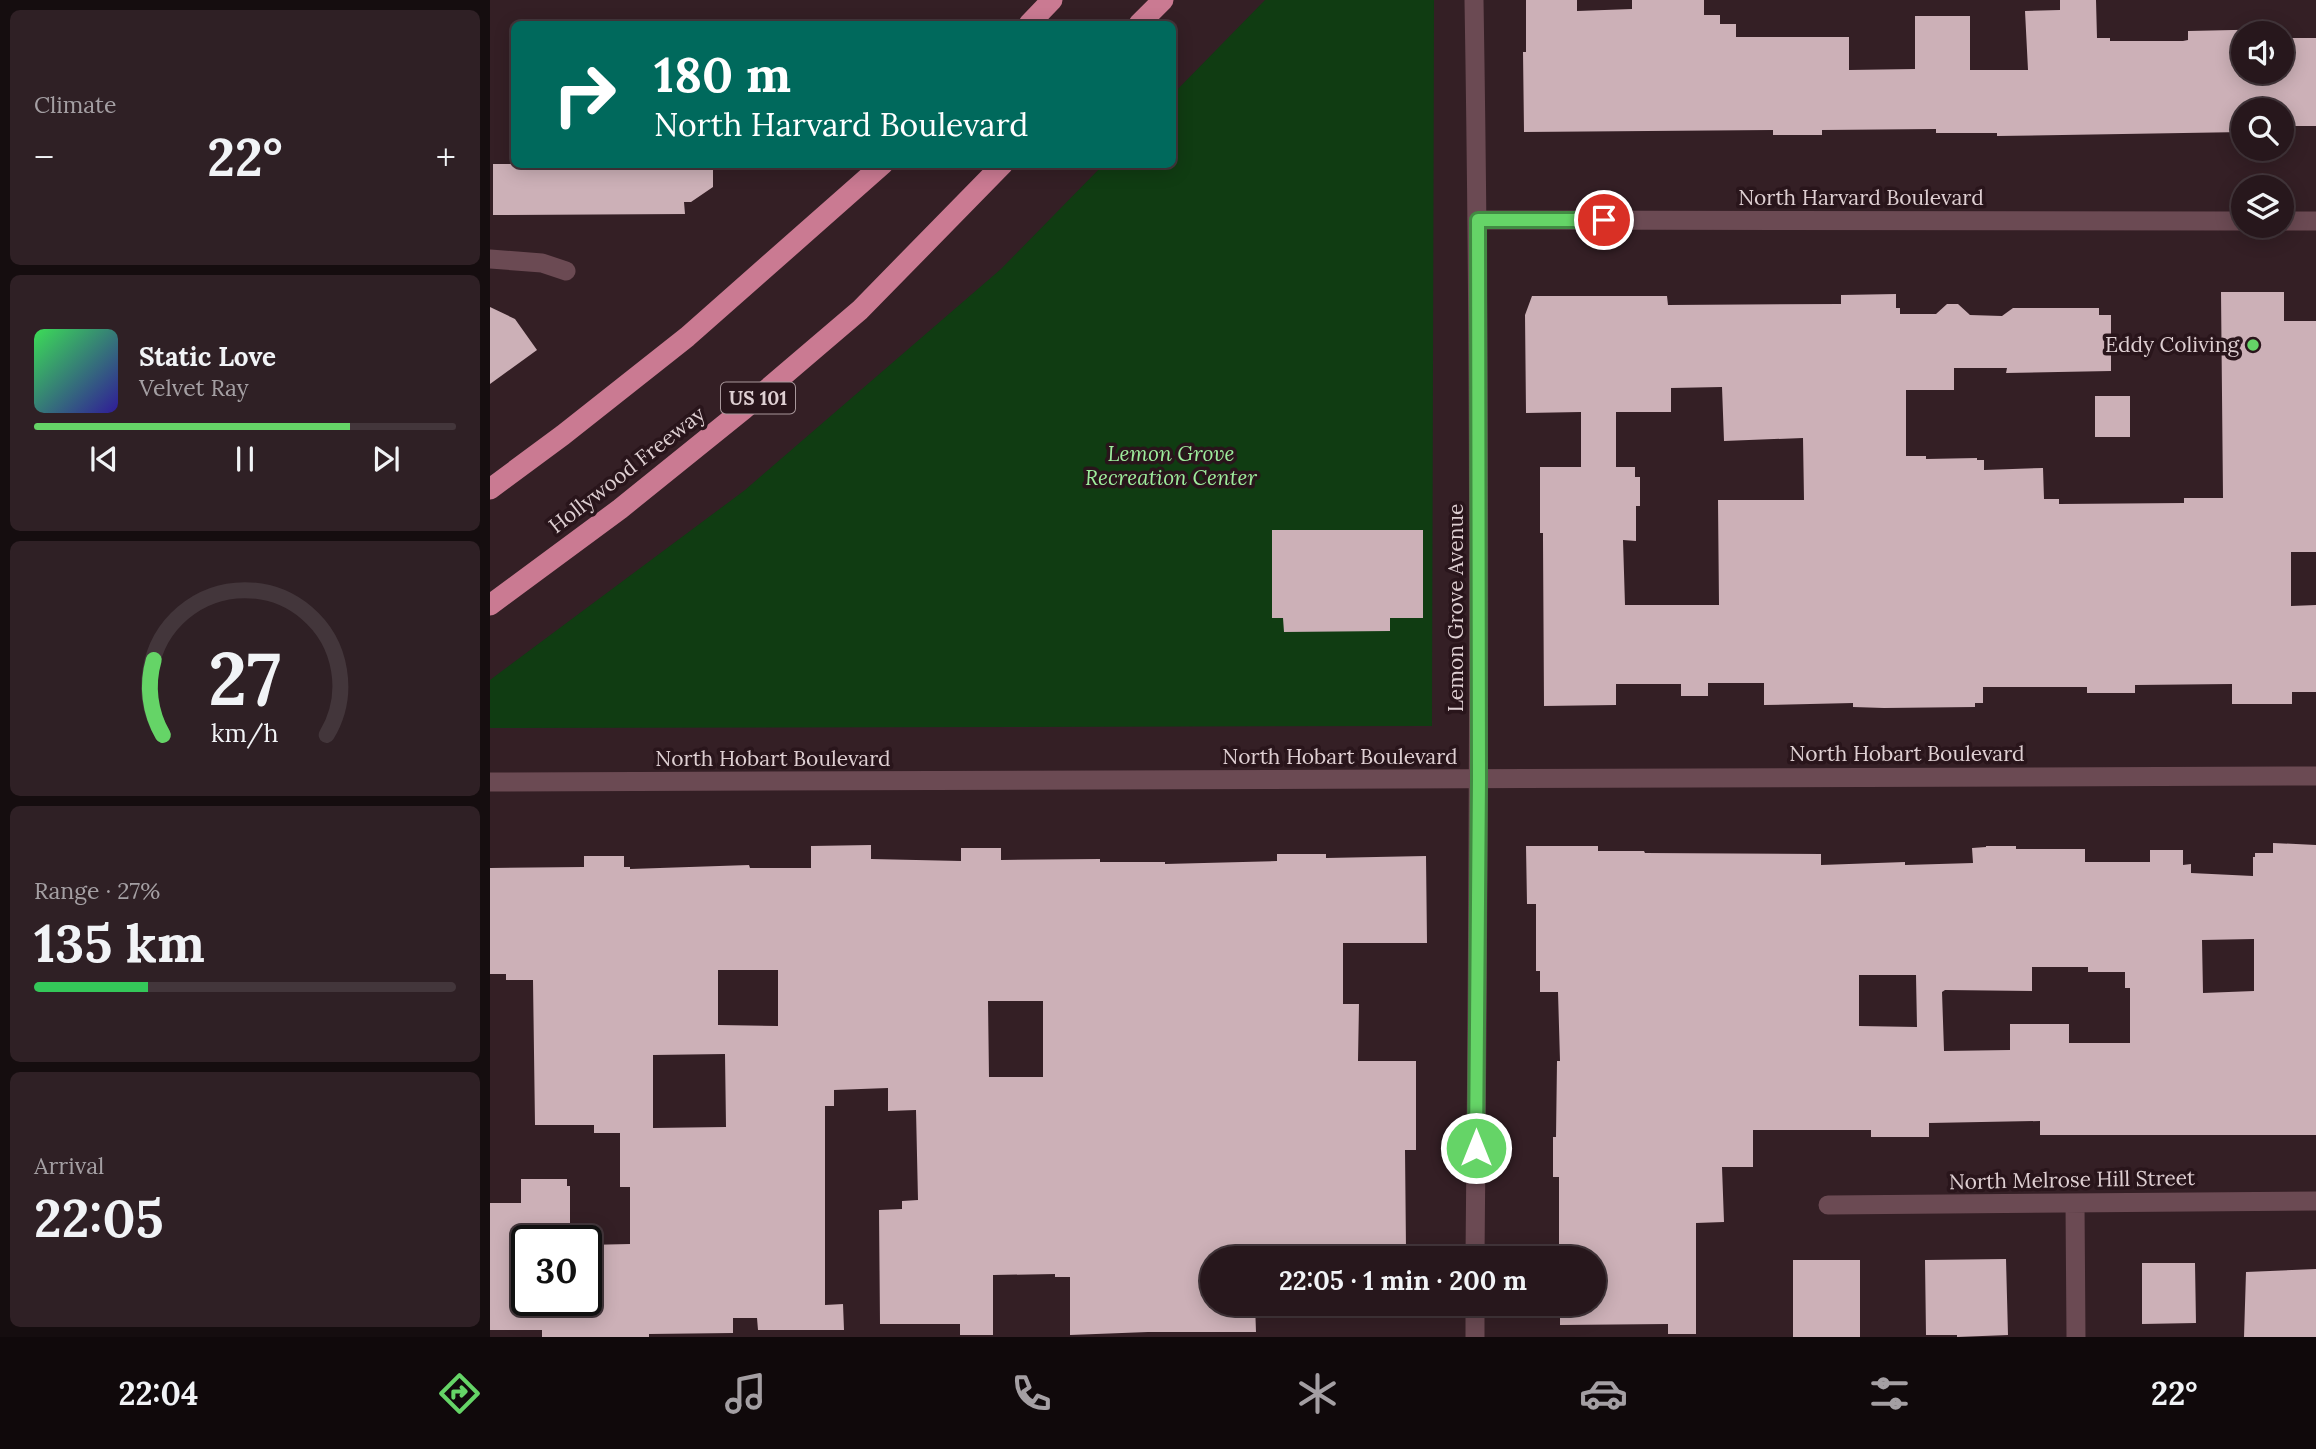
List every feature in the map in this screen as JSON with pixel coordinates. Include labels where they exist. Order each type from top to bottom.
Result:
[{"type":"highway","points":[[1032,21],[1052,0]]},
{"type":"highway","points":[[1142,21],[1163,0]]},
{"type":"highway","points":[[490,489],[687,337],[878,168]]},
{"type":"highway","name":"Hollywood Freeway","points":[[490,604],[620,509],[744,409],[860,310],[999,168]]},
{"type":"street","name":"Lemon Grove Avenue","points":[[1474,0],[1478,220],[1479,779],[1475,1246]]},
{"type":"street","name":"North Harvard Boulevard","points":[[1478,220],[2231,221]]},
{"type":"street","points":[[2294,221],[2316,221]]},
{"type":"street","points":[[490,259],[542,263],[566,271]]},
{"type":"street","name":"North Hobart Boulevard","points":[[490,782],[2316,776]]},
{"type":"street","name":"North Melrose Hill Street","points":[[1828,1205],[2316,1201]]},
{"type":"street","points":[[2076,1203],[2076,1337]]},
{"type":"street","points":[[1475,1316],[1475,1337]]},
{"type":"green space","name":"Lemon Grove Recreation Center","points":[[1265,0],[1434,0],[1432,726],[490,728],[490,680],[745,490],[1001,269],[1100,168],[1176,168],[1176,91]]},
{"type":"building","points":[[1526,0],[1577,0],[1577,11],[1632,9],[1632,0],[1704,0],[1704,15],[1720,15],[1720,24],[1736,24],[1736,37],[1849,37],[1849,70],[1915,69],[1915,16],[1970,16],[1970,70],[2028,70],[2025,11],[2060,10],[2060,0],[2096,0],[2097,38],[2110,38],[2110,41],[2183,41],[2188,40],[2188,31],[2231,30],[2231,84],[2294,84],[2294,38],[2316,38],[2316,126],[2294,126],[2294,98],[2231,98],[2231,132],[1997,136],[1997,133],[1936,133],[1936,129],[1822,130],[1822,135],[1773,135],[1773,130],[1524,132],[1523,52],[1526,52]]},
{"type":"building","points":[[493,164],[511,164],[511,168],[713,168],[713,187],[691,202],[684,202],[685,214],[493,215]]},
{"type":"building","points":[[2221,292],[2284,292],[2284,321],[2316,321],[2316,552],[2291,552],[2291,606],[2316,605],[2316,692],[2292,692],[2292,704],[2232,704],[2232,684],[2135,685],[2135,693],[2087,693],[2087,687],[1983,687],[1983,703],[1975,703],[1975,707],[1853,707],[1853,703],[1764,705],[1764,683],[1708,683],[1708,696],[1681,696],[1681,684],[1616,684],[1616,705],[1544,706],[1540,467],[1581,467],[1581,412],[1526,413],[1525,315],[1532,296],[1667,296],[1668,305],[1841,304],[1841,295],[1896,294],[1896,308],[1900,308],[1900,314],[1936,314],[1947,304],[1958,304],[1970,315],[2002,316],[2013,308],[2099,308],[2099,315],[2111,315],[2111,371],[2006,373],[2007,368],[1954,368],[1954,390],[1906,390],[1906,456],[1926,456],[1926,459],[1977,458],[1984,460],[1984,470],[2043,468],[2044,499],[2059,499],[2059,504],[2184,503],[2184,498],[2223,498]],"holes":[[[1722,387],[1724,441],[1803,438],[1804,500],[1718,500],[1719,605],[1625,605],[1623,540],[1636,541],[1636,506],[1640,506],[1640,477],[1635,477],[1635,467],[1616,467],[1616,412],[1671,412],[1671,388]]]},
{"type":"building","points":[[490,307],[515,319],[537,350],[490,384]]},
{"type":"building","points":[[2095,396],[2130,396],[2130,437],[2095,437]]},
{"type":"building","points":[[1272,530],[1423,530],[1423,618],[1390,618],[1390,631],[1284,632],[1283,618],[1272,618]]},
{"type":"building","points":[[2273,843],[2316,845],[2316,1135],[2040,1135],[2040,1121],[1929,1123],[1929,1137],[1871,1137],[1871,1130],[1753,1130],[1753,1167],[1722,1167],[1724,1222],[1696,1223],[1696,1334],[1668,1334],[1668,1324],[1560,1325],[1560,1316],[1606,1316],[1606,1246],[1559,1246],[1559,1177],[1553,1177],[1557,1061],[1560,1061],[1558,992],[1540,992],[1540,971],[1536,971],[1536,904],[1527,904],[1526,846],[1598,846],[1598,851],[1645,853],[1821,854],[1821,865],[1973,863],[1972,848],[1986,846],[2085,849],[2085,862],[2150,862],[2150,850],[2183,850],[2183,865],[2191,864],[2191,873],[2253,876],[2255,853],[2273,853]],"holes":[[[2254,939],[2254,991],[2203,993],[2202,940]],[[2032,967],[2088,967],[2088,972],[2125,972],[2125,988],[2130,988],[2130,1043],[2069,1043],[2069,1024],[2010,1024],[2010,1050],[1944,1051],[1942,992],[2032,991]],[[1859,975],[1916,975],[1917,1027],[1859,1026]]]},
{"type":"building","points":[[871,845],[871,859],[961,861],[961,848],[1001,848],[1001,860],[1100,859],[1100,862],[1165,864],[1277,861],[1277,854],[1326,854],[1326,858],[1426,856],[1427,943],[1343,943],[1343,1004],[1359,1004],[1358,1061],[1416,1061],[1416,1150],[1405,1150],[1406,1246],[1200,1246],[1200,1316],[1255,1316],[1256,1332],[1070,1335],[1070,1277],[1055,1277],[1055,1274],[993,1275],[993,1335],[960,1335],[960,1324],[880,1324],[879,1210],[902,1209],[902,1201],[918,1200],[916,1110],[888,1111],[888,1088],[834,1090],[834,1106],[825,1106],[825,1305],[843,1304],[844,1330],[758,1330],[757,1318],[733,1318],[733,1333],[649,1334],[649,1337],[542,1337],[542,1330],[490,1330],[490,1203],[521,1203],[521,1179],[567,1179],[567,1186],[570,1186],[570,1225],[511,1225],[511,1316],[602,1316],[602,1245],[630,1244],[630,1187],[620,1187],[620,1133],[594,1133],[594,1125],[535,1125],[533,980],[506,980],[506,974],[490,974],[490,868],[584,867],[584,856],[624,856],[624,867],[630,869],[749,865],[750,868],[811,868],[811,846]],"holes":[[[718,970],[778,970],[778,1026],[718,1025]],[[988,1001],[1043,1001],[1043,1077],[989,1077]],[[725,1054],[726,1127],[653,1128],[653,1055]]]},
{"type":"building","points":[[2006,1259],[2008,1335],[1926,1335],[1925,1260]]},
{"type":"building","points":[[1793,1260],[1860,1260],[1860,1337],[1793,1337]]},
{"type":"building","points":[[2142,1263],[2195,1263],[2196,1323],[2142,1324]]},
{"type":"building","points":[[2316,1269],[2316,1337],[2244,1337],[2246,1272]]},
{"type":"place","name":"Eddy Coliving","points":[[2253,345]]},
{"type":"route","points":[[1476,1148],[1479,779],[1478,220],[1604,220]]}]
